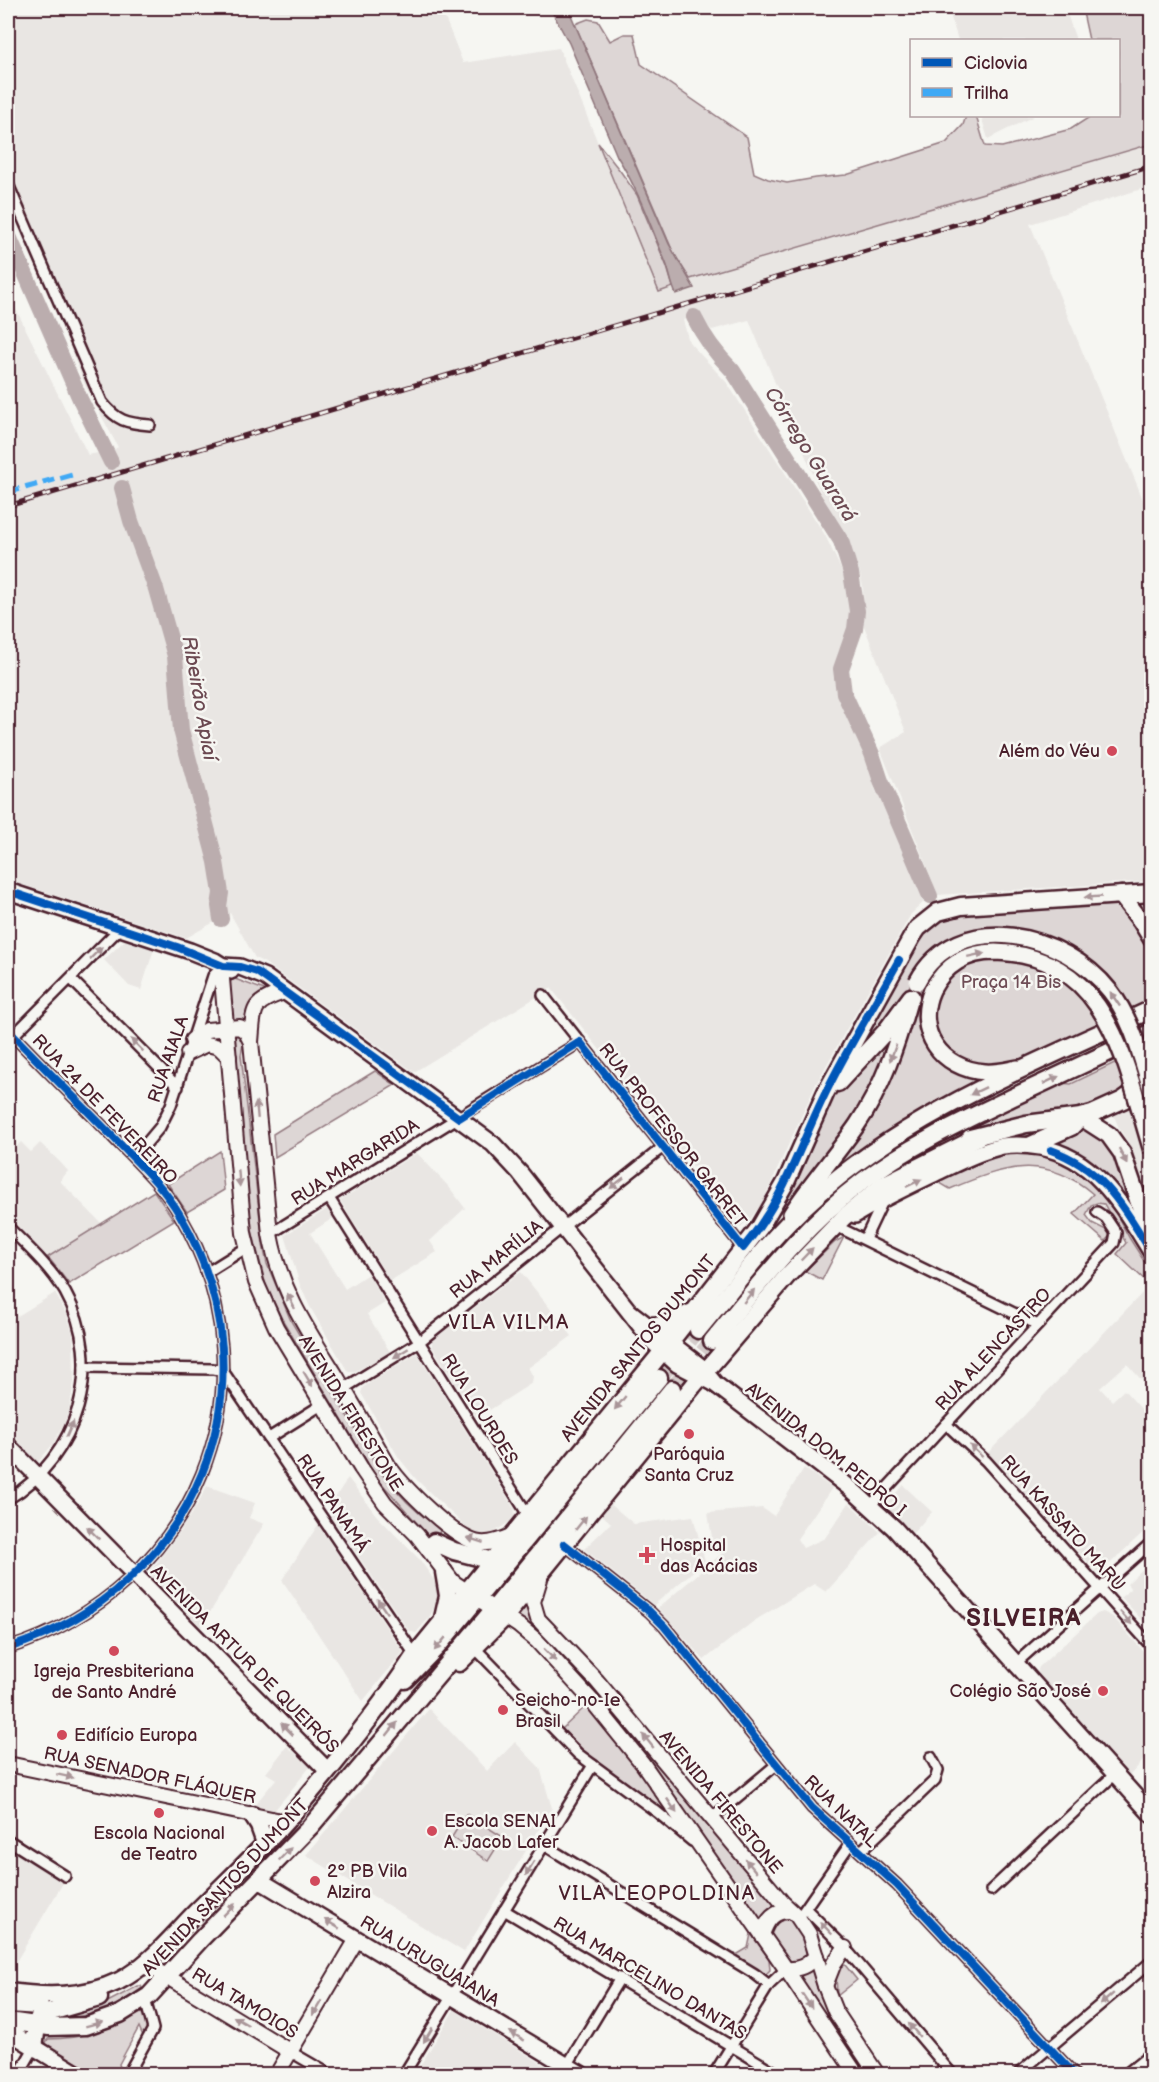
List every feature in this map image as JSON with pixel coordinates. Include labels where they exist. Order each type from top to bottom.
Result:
[{"type":"highway","points":[[1121,895],[1152,893]]},
{"type":"highway","points":[[1121,895],[1152,939]]},
{"type":"highway","name":"AVENIDA SANTOS DUMONT","points":[[389,1695],[423,1664],[471,1595],[651,1376],[666,1346],[760,1227],[774,1205],[826,1092],[918,928],[939,912],[971,904],[1121,895]]},
{"type":"highway","points":[[815,1117],[838,1083],[886,1031],[914,989]]},
{"type":"highway","name":"AVENIDA SANTOS DUMONT","points":[[699,1330],[778,1234],[813,1198],[875,1149],[953,1103],[1152,1009]]},
{"type":"highway","points":[[712,1341],[775,1264],[806,1231],[863,1180],[953,1125],[1152,1032]]},
{"type":"highway","points":[[904,1153],[1026,1125],[1081,1118],[1114,1105],[1151,1082]]},
{"type":"highway","points":[[1031,1145],[1071,1127],[1081,1118]]},
{"type":"highway","points":[[1081,1118],[1109,1135],[1122,1153],[1152,1241]]},
{"type":"highway","name":"AVENIDA SANTOS DUMONT","points":[[539,1563],[564,1544],[677,1405],[706,1378],[732,1341],[787,1276],[854,1208],[883,1185],[980,1136]]},
{"type":"highway","points":[[650,1326],[664,1324],[693,1311],[695,1331],[703,1341],[713,1346],[720,1346],[732,1341]]},
{"type":"highway","points":[[651,1376],[656,1372],[668,1375],[672,1379],[678,1391],[677,1405]]},
{"type":"highway","name":"AVENIDA SANTOS DUMONT","points":[[498,1563],[511,1536],[528,1515],[651,1376]]},
{"type":"highway","name":"AVENIDA SANTOS DUMONT","points":[[425,1689],[476,1648],[499,1614],[672,1389]]},
{"type":"highway","points":[[434,1542],[454,1551],[498,1563],[539,1563]]},
{"type":"highway","points":[[442,1620],[448,1596],[444,1572]]},
{"type":"highway","name":"AVENIDA SANTOS DUMONT","points":[[8,1992],[46,1996],[71,1994],[118,1981],[141,1966],[286,1822],[389,1695],[415,1655],[442,1620],[471,1595]]},
{"type":"highway","name":"AVENIDA SANTOS DUMONT","points":[[8,2021],[37,2027],[74,2027],[98,2023],[130,2009],[145,1999],[310,1827],[425,1689],[499,1614]]},
{"type":"highway","points":[[328,1771],[337,1785],[338,1794]]},
{"type":"highway","points":[[252,1815],[260,1826],[265,1843]]},
{"type":"highway","points":[[286,1822],[310,1827]]},
{"type":"highway","points":[[237,1871],[259,1880]]},
{"type":"highway","points":[[34,2048],[40,2015],[99,1998],[118,1981]]},
{"type":"highway","points":[[8,2004],[65,2007]]},
{"type":"main road","points":[[8,891],[203,956],[242,976],[284,992],[501,1151],[563,1226],[635,1320],[666,1346]]},
{"type":"main road","points":[[778,1234],[868,1107],[894,1053],[914,989],[930,962],[957,942],[1004,935],[1055,948],[1091,971],[1118,1003],[1135,1038],[1151,1082]]},
{"type":"main road","points":[[1031,1066],[987,1072],[950,1061],[936,1047],[927,1029],[926,1009],[932,990],[942,974],[957,962],[983,953],[1003,953],[1026,957],[1049,965],[1070,977],[1092,998],[1109,1022],[1119,1045],[1152,1151]]},
{"type":"main road","name":"AVENIDA FIRESTONE","points":[[223,966],[222,979],[242,1219],[246,1248],[267,1310],[376,1491],[394,1514],[417,1535],[444,1572],[471,1595],[537,1641],[592,1701],[643,1764],[856,2074]]},
{"type":"main road","name":"AVENIDA FIRESTONE","points":[[284,992],[264,999],[257,1005],[253,1016],[251,1042],[270,1234],[274,1258],[290,1299],[398,1478],[415,1497],[465,1537],[476,1542],[486,1543],[511,1536]]},
{"type":"main road","points":[[190,1046],[207,1030],[240,1027],[244,1029],[251,1042]]},
{"type":"main road","points":[[190,1046],[207,1044],[219,1047],[229,1057]]},
{"type":"main road","points":[[833,1230],[885,1197],[987,1150],[1006,1145],[1031,1145],[1067,1156],[1090,1170],[1120,1202],[1152,1252]]},
{"type":"main road","points":[[630,1312],[650,1326],[666,1346]]},
{"type":"main road","name":"AVENIDA DOM PEDRO I","points":[[666,1346],[677,1364],[706,1378],[870,1506],[910,1544],[1152,1815]]},
{"type":"main road","name":"AVENIDA ARTUR DE QUEIRÓS","points":[[8,1446],[328,1771]]},
{"type":"main road","points":[[417,1535],[434,1542],[444,1532],[442,1520]]},
{"type":"main road","name":"AVENIDA FIRESTONE","points":[[539,1563],[534,1595],[534,1609],[538,1619],[597,1681],[711,1819],[798,1912],[809,1934],[825,1986],[840,2022],[877,2074]]},
{"type":"main road","name":"RUA SENADOR FLÁQUER","points":[[8,1764],[286,1822]]},
{"type":"main road","name":"RUA URUGUAIANA","points":[[259,1880],[452,1996],[565,2070],[581,2074]]},
{"type":"main road","points":[[762,1935],[765,1924],[773,1915],[778,1912],[798,1912]]},
{"type":"main road","points":[[277,2074],[357,1939]]},
{"type":"main road","points":[[825,1986],[834,1963],[845,1948]]},
{"type":"main road","points":[[786,1969],[795,1970],[803,1967],[816,1956]]},
{"type":"main road","name":"RUA TAMOIOS","points":[[141,1966],[156,1970],[291,2052]]},
{"type":"main road","points":[[8,2031],[78,2074]]},
{"type":"street","points":[[8,184],[102,402],[119,419],[130,423],[150,425]]},
{"type":"street","points":[[9,1036],[71,979],[121,927]]},
{"type":"street","name":"RUA AIALA","points":[[134,1158],[160,1126],[178,1087],[213,976],[223,966]]},
{"type":"street","points":[[71,979],[178,1087]]},
{"type":"street","name":"RUA PROFESSOR GARRET","points":[[543,995],[743,1248]]},
{"type":"street","name":"RUA 24 DE FEVEREIRO","points":[[8,1648],[40,1637],[99,1604],[134,1575],[157,1550],[189,1502],[202,1474],[216,1429],[223,1371],[219,1320],[206,1273],[198,1249],[170,1198],[134,1158],[9,1036]]},
{"type":"street","name":"RUA MARGARIDA","points":[[270,1234],[580,1042]]},
{"type":"street","name":"RUA MARÍLIA","points":[[343,1389],[419,1342],[663,1147]]},
{"type":"street","points":[[865,1239],[885,1197]]},
{"type":"street","name":"RUA LOURDES","points":[[328,1198],[528,1515]]},
{"type":"street","name":"RUA ALENCASTRO","points":[[870,1506],[1114,1243],[1116,1233],[1106,1218],[1097,1212]]},
{"type":"street","points":[[8,1227],[48,1269],[65,1292],[80,1328],[84,1367],[80,1400],[69,1431],[52,1460],[38,1477],[8,1499]]},
{"type":"street","points":[[833,1230],[865,1239],[1038,1325]]},
{"type":"street","points":[[206,1273],[246,1248]]},
{"type":"street","points":[[84,1367],[223,1371]]},
{"type":"street","name":"RUA PANAMÁ","points":[[223,1371],[415,1655]]},
{"type":"street","points":[[269,1438],[323,1404]]},
{"type":"street","name":"RUA KASSATO MARU","points":[[946,1424],[987,1461],[1152,1647]]},
{"type":"street","points":[[1015,1664],[1152,1542]]},
{"type":"street","name":"RUA NATAL","points":[[564,1544],[650,1612],[664,1626],[812,1808],[897,1885],[1074,2074]]},
{"type":"street","points":[[476,1648],[578,1754],[657,1812],[701,1848]]},
{"type":"street","points":[[861,1851],[937,1777],[938,1770],[931,1757]]},
{"type":"street","points":[[404,2074],[593,1765]]},
{"type":"street","points":[[711,1819],[776,1765]]},
{"type":"street","points":[[991,1890],[1115,1774]]},
{"type":"street","points":[[8,1840],[64,1876]]},
{"type":"street","points":[[850,1844],[798,1912],[845,1948],[952,2074]]},
{"type":"street","points":[[544,1845],[769,1984]]},
{"type":"street","name":"RUA MARCELINO DANTAS","points":[[504,1910],[778,2074]]},
{"type":"street","points":[[1018,2074],[1152,1960]]},
{"type":"street","points":[[714,2074],[769,1984],[786,1969]]},
{"type":"street","points":[[565,2070],[620,1978]]},
{"type":"street","points":[[128,2074],[153,2029],[145,1999]]},
{"type":"street","points":[[19,2074],[34,2048]]},
{"type":"street","name":"RUA TAMOIOS","points":[[291,2052],[329,2074]]},
{"type":"street","points":[[1126,2074],[1152,2053]]},
{"type":"shaded area","points":[[8,8],[441,8],[463,63],[559,48],[659,292],[673,287],[677,293],[694,288],[690,279],[1151,144],[1151,186],[1030,224],[1151,519],[1151,881],[938,895],[880,748],[906,732],[864,626],[863,587],[858,567],[844,532],[823,498],[749,320],[712,330],[706,325],[702,315],[683,320],[689,342],[727,383],[825,535],[846,580],[850,616],[847,634],[838,653],[836,681],[854,732],[866,757],[875,789],[916,875],[925,901],[911,914],[816,1084],[762,1203],[751,1218],[740,1227],[551,988],[414,1072],[255,958],[230,913],[186,938],[8,880],[8,293],[88,455],[118,447],[85,385],[8,192]]},
{"type":"shaded area","points":[[550,8],[568,8],[669,244],[694,288],[676,294],[644,208],[617,156],[569,43]]},
{"type":"shaded area","points":[[948,8],[1065,8],[1076,39],[958,39]]},
{"type":"shaded area","points":[[981,117],[1032,117],[988,139]]},
{"type":"shaded area","points":[[125,940],[154,949],[141,990],[129,986],[104,960]]},
{"type":"shaded area","points":[[1151,1092],[1151,1203],[1146,1205],[1128,1142],[1114,1116]]},
{"type":"shaded area","points":[[21,1142],[31,1152],[40,1143],[60,1162],[68,1171],[60,1181],[102,1224],[48,1257],[8,1216],[8,1155]]},
{"type":"shaded area","points":[[417,1153],[465,1208],[430,1241],[437,1252],[390,1281],[340,1200]]},
{"type":"shaded area","points":[[327,1209],[333,1218],[310,1233],[345,1289],[368,1274],[385,1303],[367,1314],[390,1352],[356,1371],[348,1372],[310,1307],[300,1285],[285,1235]]},
{"type":"shaded area","points":[[521,1272],[572,1336],[528,1368],[533,1376],[532,1383],[477,1418],[432,1346],[432,1341]]},
{"type":"shaded area","points":[[1150,1285],[1151,1382],[1147,1386],[1127,1364],[1100,1388],[1112,1401],[1124,1390],[1145,1413],[1151,1408],[1151,1525],[1102,1571],[1097,1572],[988,1453]]},
{"type":"shaded area","points":[[55,1293],[66,1313],[73,1333],[74,1382],[69,1411],[64,1424],[53,1444],[38,1462],[8,1431],[8,1322]]},
{"type":"shaded area","points":[[417,1353],[515,1510],[509,1522],[490,1535],[473,1534],[416,1479],[399,1458],[361,1393],[363,1387]]},
{"type":"shaded area","points":[[804,1468],[832,1488],[797,1539],[803,1548],[825,1538],[849,1503],[880,1532],[826,1592],[814,1584],[754,1621],[704,1660],[658,1608],[726,1550],[714,1550],[708,1513],[762,1508],[774,1516]]},
{"type":"shaded area","points":[[348,1478],[376,1515],[420,1560],[434,1580],[438,1592],[434,1608],[416,1633],[409,1631],[327,1510]]},
{"type":"shaded area","points":[[903,1485],[932,1512],[913,1533],[887,1508],[887,1503]]},
{"type":"shaded area","points":[[207,1486],[255,1503],[249,1518],[264,1524],[201,1627],[149,1573],[179,1533]]},
{"type":"shaded area","name":"Hospital das Acácias","points":[[608,1502],[634,1524],[693,1516],[705,1561],[654,1605],[584,1549],[611,1523],[600,1513]]},
{"type":"shaded area","points":[[318,1525],[403,1652],[363,1701],[282,1580]]},
{"type":"shaded area","points":[[1151,1561],[1151,1630],[1121,1597],[1131,1589],[1127,1584]]},
{"type":"shaded area","name":"Colégio São José","points":[[1103,1612],[1113,1617],[1151,1660],[1151,1752],[1130,1775],[1039,1674],[1038,1670],[1097,1614]]},
{"type":"shaded area","name":"Escola SENAI A. Jacob Lafer","points":[[429,1709],[487,1771],[515,1742],[540,1768],[552,1808],[464,1952],[306,1855]]},
{"type":"shaded area","points":[[287,1746],[310,1767],[274,1811],[254,1806],[276,1779],[266,1773]]},
{"type":"shaded area","points":[[8,1848],[63,1883],[8,1975]]},
{"type":"shaded area","points":[[454,2010],[552,2070],[550,2074],[415,2074]]},
{"type":"green space","points":[[1082,8],[1151,8],[1151,144],[690,279],[674,254],[575,24],[588,19],[598,21],[610,41],[624,34],[634,34],[641,64],[747,137],[754,173],[787,183],[846,175],[946,143],[963,125],[966,117],[976,117],[985,146],[1002,147],[1071,129],[1089,117],[1120,117],[1120,39],[1089,39]]},
{"type":"green space","points":[[598,143],[637,195],[673,287],[659,292]]},
{"type":"green space","name":"Praça 14 Bis","points":[[1116,903],[1147,942],[1152,954],[1151,1000],[1012,1063],[983,1068],[927,1044],[985,1079],[881,1138],[822,1179],[900,1046],[922,985],[912,980],[905,998],[851,1063],[921,935],[937,922],[957,914]]},
{"type":"green space","points":[[235,979],[267,991],[253,1004],[245,1022],[231,1019],[228,985]]},
{"type":"green space","points":[[234,1031],[244,1039],[241,1055],[267,1264],[291,1321],[381,1473],[407,1502],[439,1528],[438,1535],[430,1536],[425,1532],[376,1477],[282,1319],[266,1286],[252,1230],[231,1035]]},
{"type":"green space","points":[[887,1041],[889,1042],[879,1081],[827,1158],[758,1238],[833,1098],[848,1077]]},
{"type":"green space","points":[[1151,1041],[1151,1068],[1126,1091],[1093,1107],[965,1133],[963,1130],[1061,1083],[1071,1084],[1119,1061],[1124,1054]]},
{"type":"green space","points":[[375,1071],[395,1085],[275,1157],[273,1134]]},
{"type":"green space","points":[[1068,1125],[1085,1129],[1108,1146],[1116,1158],[1136,1216],[1114,1188],[1035,1141],[958,1153],[1012,1136]]},
{"type":"green space","points":[[220,1151],[224,1190],[187,1212],[168,1184]]},
{"type":"green space","points":[[1030,1151],[1067,1165],[1099,1188],[1151,1272],[1150,1285],[1117,1254],[1126,1243],[1104,1204],[1091,1205],[1086,1215],[1092,1223],[1108,1231],[1110,1236],[1105,1241],[1074,1214],[1093,1194],[1057,1172],[1040,1168],[1005,1170],[950,1189],[933,1179],[1001,1153]]},
{"type":"green space","points":[[154,1191],[174,1220],[69,1284],[48,1257]]},
{"type":"green space","points":[[844,1237],[822,1280],[805,1271],[835,1242]]},
{"type":"green space","points":[[526,1600],[568,1658],[776,1906],[760,1922],[657,1773],[513,1616]]},
{"type":"green space","points":[[587,1705],[641,1772],[669,1815],[588,1755],[562,1729]]},
{"type":"green space","points":[[466,1814],[503,1837],[488,1861],[452,1837]]},
{"type":"green space","points":[[778,1917],[788,1918],[797,1926],[805,1942],[804,1960],[792,1963],[787,1961],[769,1934]]},
{"type":"green space","points":[[751,1934],[769,1959],[770,1970],[765,1975],[732,1954],[738,1954],[748,1948]]},
{"type":"green space","points":[[845,1965],[857,1980],[837,1996],[836,1971],[840,1966]]},
{"type":"green space","points":[[812,1967],[828,2010],[842,2036],[868,2074],[862,2074],[797,1974]]},
{"type":"green space","points":[[138,1986],[142,1988],[110,2008],[87,2015],[50,2020],[100,2006]]},
{"type":"green space","points":[[141,2013],[145,2016],[148,2027],[143,2036],[139,2027],[119,2064],[122,2074],[91,2074],[45,2044],[48,2039],[61,2039],[96,2032]]},
{"type":"waterway","name":"Ribeirão Apiaí","points":[[8,234],[80,399],[111,462]]},
{"type":"waterway","name":"Córrego Guarará","points":[[694,317],[711,346],[733,371],[841,541],[851,573],[857,611],[855,629],[841,669],[844,693],[872,754],[881,781],[930,896]]},
{"type":"waterway","name":"Ribeirão Apiaí","points":[[122,488],[131,521],[156,589],[175,656],[181,730],[216,862],[221,893],[219,906],[221,919]]},
{"type":"tunnel","points":[[659,1378],[698,1330]]},
{"type":"tunnel","points":[[672,1389],[712,1341]]},
{"type":"railway","points":[[8,506],[1152,166]]},
{"type":"marked path","points":[[8,492],[74,474]]},
{"type":"cycle path","points":[[8,891],[177,947],[223,966],[240,967],[257,972],[459,1118],[580,1042],[743,1248],[770,1211],[790,1173],[834,1075],[899,960]]},
{"type":"cycle path","points":[[8,1030],[140,1165],[173,1204],[209,1281],[222,1347],[219,1412],[202,1474],[171,1531],[128,1580],[73,1620],[8,1648]]},
{"type":"cycle path","points":[[1051,1150],[1069,1158],[1099,1179],[1121,1205],[1152,1253]]},
{"type":"cycle path","points":[[564,1544],[650,1612],[664,1626],[812,1808],[897,1885],[1074,2074]]},
{"type":"place","name":"Além do Véu","points":[[1112,751]]},
{"type":"place","name":"Paróquia Santa Cruz","points":[[689,1434]]},
{"type":"place","name":"Hospital das Acácias","points":[[647,1555]]},
{"type":"place","name":"Igreja Presbiteriana de Santo André","points":[[114,1651]]},
{"type":"place","name":"Colégio São José","points":[[1103,1691]]},
{"type":"place","name":"Seicho-no-Ie Brasil","points":[[503,1710]]},
{"type":"place","name":"Edifício Europa","points":[[62,1735]]},
{"type":"place","name":"Escola Nacional de Teatro","points":[[159,1813]]},
{"type":"place","name":"Escola SENAI A. Jacob Lafer","points":[[432,1831]]},
{"type":"place","name":"2º PB Vila Alzira","points":[[315,1881]]},
{"type":"district","name":"VILA VILMA","points":[[509,1322]]},
{"type":"district","name":"SILVEIRA","points":[[1024,1618]]},
{"type":"district","name":"VILA LEOPOLDINA","points":[[657,1893]]}]
